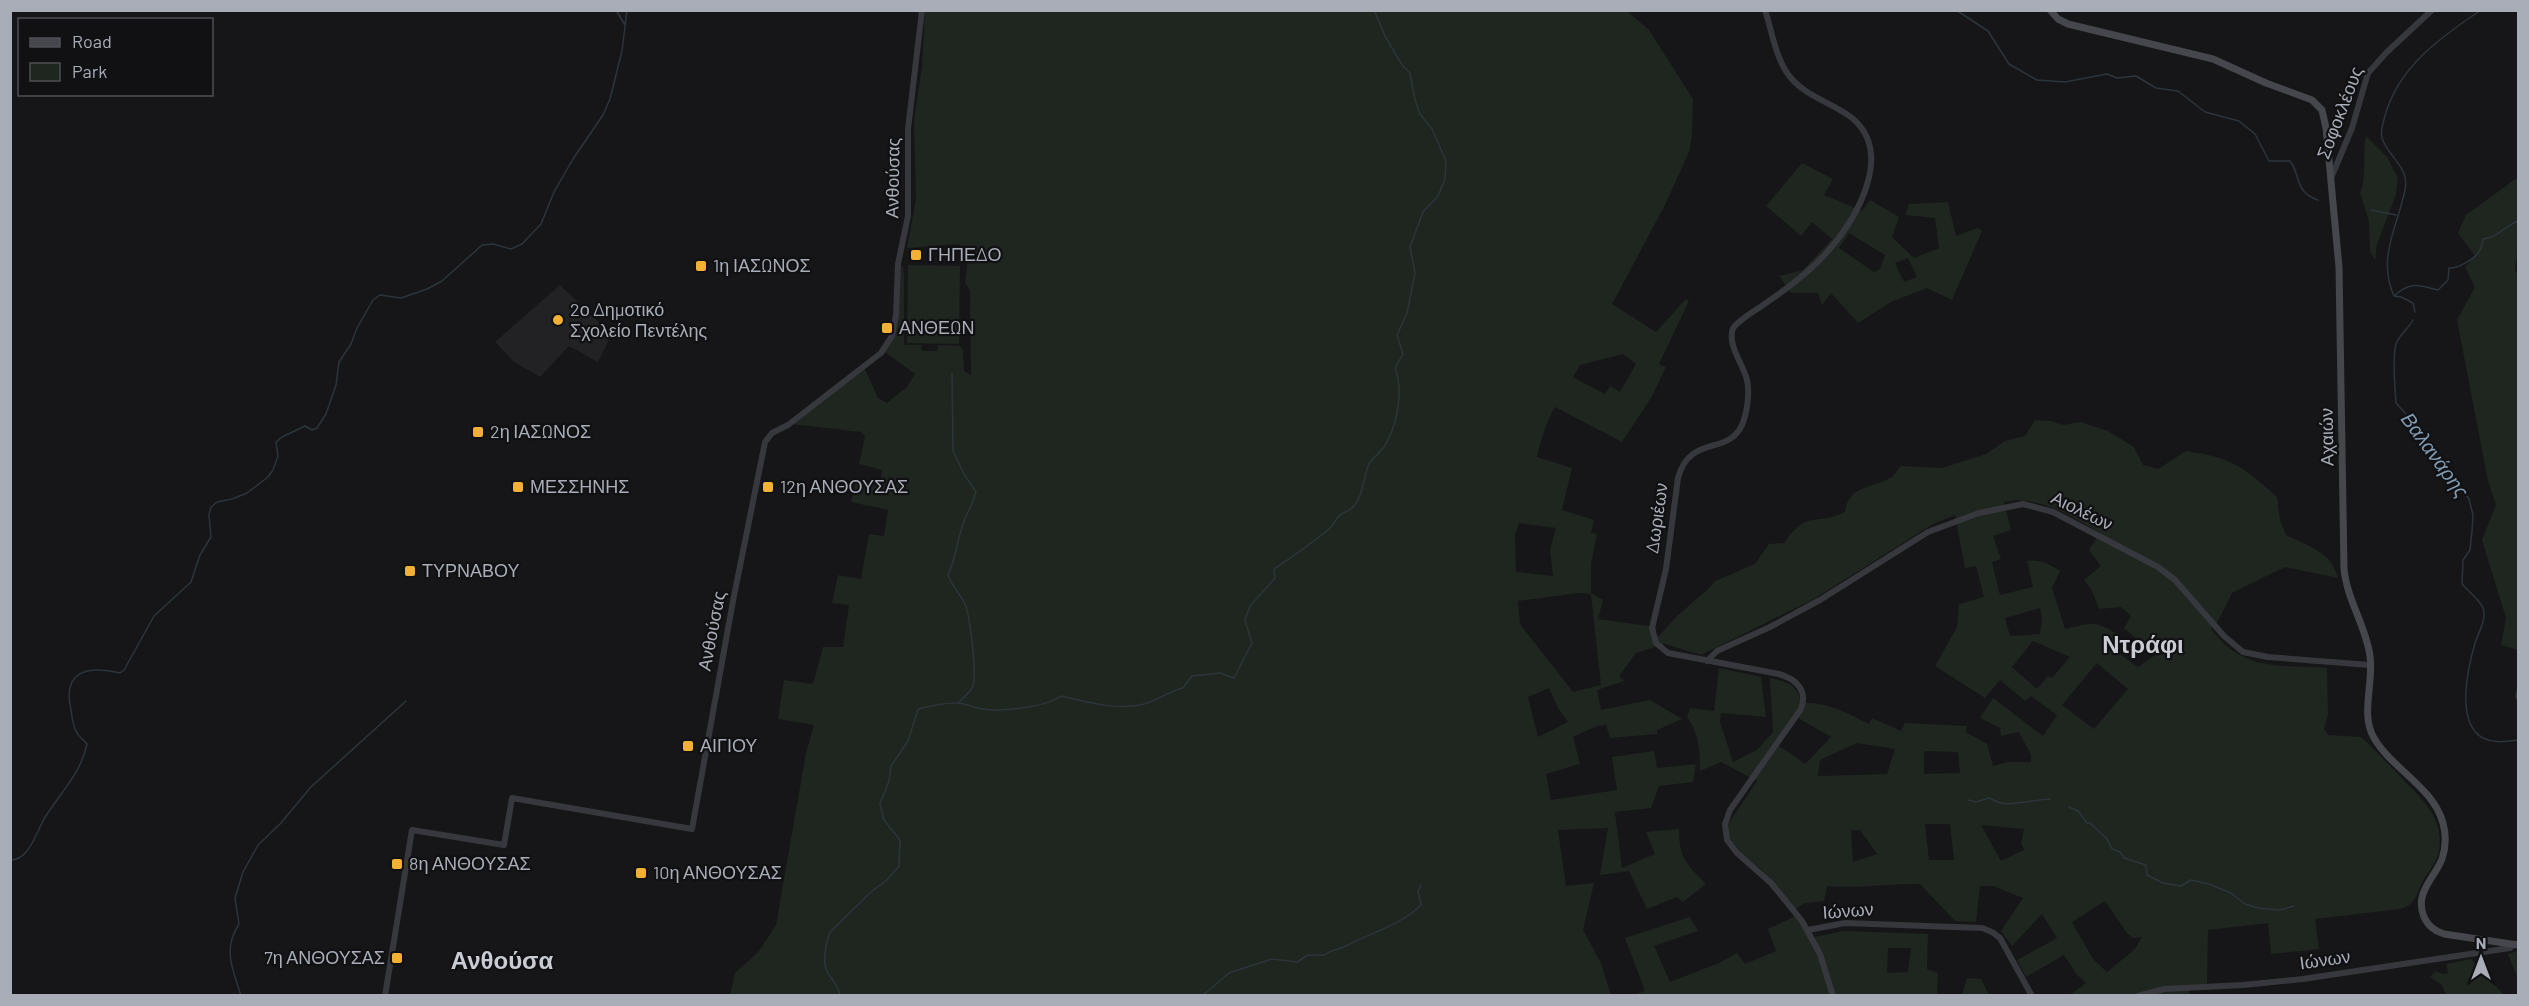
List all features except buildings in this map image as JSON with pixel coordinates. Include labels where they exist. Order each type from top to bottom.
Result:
[{"type":"main road","name":"Αχαιών","points":[[2050,10],[2065,23],[2207,57],[2310,99],[2319,105],[2325,118],[2339,267],[2344,569],[2349,597],[2369,650],[2368,722],[2380,747],[2433,802],[2444,828],[2445,843],[2442,858],[2421,899],[2425,919],[2433,930],[2444,934],[2517,944]]},
{"type":"street","name":"Ανθούσας","points":[[385,996],[412,830],[504,845],[512,798],[692,829],[733,601],[765,442],[772,433],[788,424],[881,353],[892,336],[896,315],[898,264],[908,216],[908,129],[922,10]]},
{"type":"street","name":"Δωριέων","points":[[1765,10],[1789,76],[1808,92],[1847,115],[1863,131],[1869,153],[1870,175],[1868,186],[1852,217],[1828,251],[1798,280],[1733,328],[1732,341],[1748,387],[1741,427],[1734,436],[1696,452],[1682,464],[1678,478],[1666,569],[1653,632],[1656,643],[1664,651],[1785,676],[1796,682],[1802,691],[1801,709],[1730,810],[1725,831],[1733,849],[1772,883],[1808,930],[1820,954],[1833,996]]},
{"type":"street","name":"Σοφοκλέους","points":[[2331,179],[2354,124],[2368,73],[2432,10]]},
{"type":"street","name":"Αιολέων","points":[[1707,661],[1717,651],[1770,627],[1820,600],[1938,527],[1978,513],[2023,504],[2053,512],[2158,567],[2175,580],[2224,636],[2243,652],[2268,657],[2370,665]]},
{"type":"street","name":"Ιώνων","points":[[1808,930],[1845,923],[1982,928],[1992,932],[2000,939],[2032,996]]},
{"type":"street","name":"Ιώνων","points":[[2138,996],[2164,989],[2303,979],[2510,948],[2517,944]]},
{"type":"shaded area","name":"2ο Δημοτικό Σχολείο Πεντέλης","points":[[560,285],[608,331],[609,340],[598,362],[569,346],[540,377],[514,362],[495,342]]},
{"type":"green space","points":[[925,11],[1627,11],[1649,30],[1693,99],[1692,135],[1689,152],[1665,205],[1612,304],[1656,332],[1686,299],[1689,301],[1659,364],[1666,367],[1651,398],[1622,442],[1555,407],[1540,444],[1537,457],[1572,468],[1562,510],[1594,520],[1591,533],[1597,534],[1591,564],[1591,593],[1603,600],[1598,619],[1656,627],[1656,639],[1715,581],[1755,564],[1769,544],[1784,543],[1792,532],[1806,522],[1845,512],[1847,503],[1856,492],[1892,477],[1901,466],[1942,468],[1986,454],[2005,441],[2025,436],[2035,420],[2051,421],[2063,425],[2081,422],[2108,431],[2134,447],[2143,465],[2158,469],[2186,451],[2215,456],[2246,471],[2277,497],[2280,520],[2286,535],[2325,556],[2335,569],[2338,578],[2285,567],[2232,593],[2218,621],[2211,629],[2232,650],[2256,662],[2280,666],[2327,668],[2328,715],[2324,729],[2328,735],[2361,737],[2421,798],[2438,827],[2439,851],[2435,862],[2415,898],[2406,907],[2315,919],[2319,949],[2271,954],[2268,923],[2208,930],[2207,985],[2189,987],[2189,995],[2145,995],[2143,992],[2134,995],[2070,995],[2086,983],[2077,975],[2064,955],[2026,977],[2017,960],[2057,938],[2042,914],[2012,946],[2001,931],[2023,898],[1993,886],[1980,886],[1976,922],[1955,921],[1920,884],[1827,886],[1824,901],[1805,903],[1794,910],[1761,869],[1738,852],[1729,838],[1728,824],[1757,781],[1721,762],[1700,771],[1698,742],[1687,717],[1690,708],[1714,711],[1719,668],[1761,677],[1766,717],[1721,713],[1720,722],[1733,762],[1757,750],[1773,732],[1770,678],[1791,685],[1800,697],[1801,703],[1828,706],[1869,724],[1872,718],[1901,731],[1905,723],[1967,726],[1966,732],[1987,744],[1993,766],[2007,762],[2031,762],[2031,755],[2019,732],[2001,736],[2000,728],[1980,718],[1993,698],[2043,736],[2057,715],[2031,696],[2025,701],[2000,680],[1985,698],[1935,666],[1957,627],[1959,604],[1984,597],[1976,566],[1965,568],[1955,515],[1933,524],[1814,599],[1701,655],[1665,644],[1636,653],[1619,676],[1624,681],[1597,690],[1601,710],[1650,700],[1682,719],[1657,730],[1657,734],[1610,738],[1606,725],[1597,726],[1573,737],[1580,764],[1546,774],[1551,800],[1617,790],[1612,757],[1654,751],[1657,768],[1696,764],[1693,782],[1659,786],[1651,808],[1615,812],[1622,868],[1655,854],[1646,832],[1679,829],[1682,854],[1693,871],[1706,884],[1683,902],[1677,897],[1647,909],[1629,871],[1600,875],[1608,828],[1558,830],[1566,886],[1594,883],[1583,930],[1601,963],[1611,995],[730,996],[735,973],[759,951],[776,925],[806,753],[814,725],[778,719],[784,680],[813,684],[823,647],[843,647],[849,605],[832,603],[838,575],[861,579],[869,534],[884,536],[888,510],[851,502],[856,482],[880,487],[882,470],[859,464],[865,436],[861,432],[792,424],[865,369],[878,398],[887,403],[907,387],[915,374],[885,352],[892,342],[895,331],[901,266],[903,266],[904,277],[904,345],[921,345],[922,351],[937,351],[938,345],[960,346],[963,350],[964,371],[971,375],[970,290],[965,283],[968,259],[965,248],[958,244],[907,248],[916,199],[914,120],[922,66]],"holes":[[[1623,354],[1636,364],[1620,392],[1610,386],[1605,394],[1573,377],[1580,365]],[[2016,500],[2050,507],[2100,533],[2089,550],[2101,566],[2084,580],[2091,589],[2099,609],[2121,607],[2131,616],[2124,628],[2155,655],[2138,667],[2110,647],[2119,635],[2111,630],[2093,624],[2065,629],[2052,588],[2060,571],[2052,566],[2027,561],[2033,587],[2000,595],[1992,562],[2001,559],[1993,536],[2011,530],[2004,502]],[[1519,523],[1556,528],[1550,550],[1553,576],[1516,572],[1515,535]],[[1578,593],[1591,594],[1601,685],[1573,692],[1520,624],[1518,601]],[[2040,608],[2042,619],[2040,634],[2010,636],[2005,618]],[[2033,641],[2070,657],[2052,678],[2048,676],[2037,689],[2012,667]],[[2097,663],[2128,689],[2094,729],[2062,705]],[[1549,688],[1558,708],[1568,722],[1538,737],[1528,697]],[[1793,715],[1831,737],[1805,764],[1775,743]],[[1857,743],[1895,749],[1887,774],[1818,776],[1820,760]],[[1924,751],[1958,752],[1960,773],[1924,774]],[[1925,824],[1950,824],[1954,860],[1929,860]],[[1981,825],[2024,829],[2021,843],[2024,850],[2001,861]],[[1851,830],[1860,830],[1877,854],[1853,862]],[[2105,901],[2127,933],[2133,938],[2142,937],[2135,949],[2107,972],[2093,959],[2072,922]]]},
{"type":"green space","points":[[2366,136],[2387,157],[2398,178],[2396,195],[2377,244],[2375,260],[2370,251],[2369,221],[2360,193]]},
{"type":"green space","points":[[1802,163],[1833,179],[1824,195],[1862,211],[1870,200],[1899,217],[1892,237],[1914,258],[1939,248],[1935,218],[1905,215],[1909,204],[1948,202],[1956,236],[1978,228],[1982,231],[1952,300],[1927,288],[1891,302],[1858,323],[1831,293],[1822,305],[1818,293],[1791,293],[1779,276],[1803,270],[1832,239],[1812,222],[1801,236],[1766,206]],"holes":[[[1849,233],[1885,255],[1880,269],[1874,272],[1839,248]],[[1908,258],[1917,277],[1904,282],[1895,263]]]},
{"type":"green space","points":[[2518,177],[2518,246],[2515,271],[2518,273],[2518,650],[2501,645],[2506,618],[2482,540],[2496,505],[2488,481],[2457,320],[2475,287],[2465,267],[2475,256],[2458,233],[2466,215]]},
{"type":"green space","points":[[908,265],[960,266],[959,344],[907,343]]},
{"type":"green space","points":[[1798,915],[1814,937],[1844,931],[1928,934],[1927,969],[1938,973],[1937,995],[1634,995],[1645,991],[1625,938],[1690,917],[1698,931],[1654,946],[1670,982],[1719,963],[1737,953],[1745,964],[1776,951],[1768,929]],"holes":[[[1888,948],[1911,948],[1908,972],[1887,973]]]},
{"type":"green space","points":[[2518,951],[2518,979],[2508,954]]},
{"type":"green space","points":[[2471,959],[2504,995],[2446,995],[2442,985],[2430,977],[2435,971],[2448,973],[2446,964]]},
{"type":"green space","points":[[1967,978],[1981,979],[1989,995],[1962,995]]},
{"type":"waterway","points":[[616,10],[625,25]]},
{"type":"waterway","points":[[10,860],[21,857],[34,841],[44,819],[75,774],[84,755],[87,744],[75,728],[69,697],[74,679],[88,671],[120,673],[124,670],[154,616],[191,582],[200,555],[211,537],[209,515],[211,507],[217,502],[247,493],[268,477],[278,456],[276,442],[282,437],[305,426],[312,430],[317,428],[326,414],[336,385],[339,362],[351,344],[373,300],[380,295],[401,298],[427,289],[442,281],[482,245],[493,244],[511,249],[522,244],[541,224],[554,192],[603,115],[610,99],[622,51],[627,10]]},
{"type":"waterway","points":[[840,996],[825,965],[828,939],[831,931],[872,891],[886,881],[899,866],[900,840],[884,820],[880,804],[889,781],[891,766],[908,741],[918,709],[959,703],[991,710],[1012,709],[1035,706],[1061,696],[1124,707],[1149,702],[1183,688],[1192,676],[1220,673],[1234,678],[1252,643],[1245,620],[1250,606],[1275,578],[1274,569],[1323,534],[1340,515],[1356,503],[1369,464],[1389,439],[1396,419],[1399,387],[1395,368],[1403,354],[1397,335],[1407,313],[1415,273],[1410,247],[1423,212],[1438,196],[1445,179],[1446,161],[1432,129],[1420,114],[1410,73],[1402,65],[1385,36],[1374,10]]},
{"type":"waterway","points":[[1956,10],[1988,31],[2009,64],[2037,80],[2065,82],[2107,74],[2117,78],[2136,76],[2156,88],[2178,91],[2205,112],[2239,121],[2255,134],[2269,161],[2290,161],[2301,188],[2310,197],[2318,200]]},
{"type":"waterway","name":"Βαλανάρης","points":[[2415,312],[2413,303],[2394,296],[2389,282],[2387,268],[2390,243],[2406,182],[2402,168],[2385,145],[2381,133],[2382,127],[2391,98],[2411,68],[2436,42],[2481,10]]},
{"type":"waterway","points":[[2371,210],[2396,215]]},
{"type":"waterway","points":[[2394,296],[2410,286],[2438,290],[2448,280],[2449,268],[2462,265],[2471,259],[2480,250],[2483,239],[2493,236],[2518,221]]},
{"type":"waterway","name":"Βαλανάρης","points":[[2413,320],[2397,341],[2395,350],[2396,403],[2425,435],[2469,499],[2473,515],[2470,550],[2463,560],[2462,584],[2477,599],[2483,608],[2484,617],[2472,653],[2467,680],[2466,708],[2474,731],[2483,738],[2500,742],[2518,740]]},
{"type":"waterway","points":[[952,374],[953,451],[976,492],[963,524],[948,575],[965,604],[973,647],[974,682],[971,690],[959,702]]},
{"type":"waterway","points":[[2518,687],[2516,696],[2518,702]]},
{"type":"waterway","points":[[241,996],[232,968],[230,951],[231,942],[239,924],[235,898],[243,872],[258,845],[280,824],[311,787],[406,701]]},
{"type":"waterway","points":[[1968,800],[1976,802],[1989,798],[2009,804],[2050,799]]},
{"type":"waterway","points":[[2069,807],[2078,811],[2087,823],[2090,823],[2107,839],[2112,849],[2120,852],[2124,858],[2146,865],[2147,875],[2163,883],[2181,886],[2191,880],[2209,884],[2231,893],[2245,904],[2258,908],[2280,910],[2294,906]]},
{"type":"waterway","points":[[1202,996],[1229,973],[1272,959],[1297,962],[1308,955],[1325,955],[1395,923],[1421,905],[1418,891],[1421,885]]},
{"type":"place","name":"ΓΗΠΕΔΟ","points":[[916,255]]},
{"type":"place","name":"1η ΙΑΣΩΝΟΣ","points":[[701,266]]},
{"type":"place","name":"2ο Δημοτικό Σχολείο Πεντέλης","points":[[558,320]]},
{"type":"place","name":"ΑΝΘΕΩΝ","points":[[887,328]]},
{"type":"place","name":"2η ΙΑΣΩΝΟΣ","points":[[478,432]]},
{"type":"place","name":"ΜΕΣΣΗΝΗΣ","points":[[518,487]]},
{"type":"place","name":"12η ΑΝΘΟΥΣΑΣ","points":[[768,487]]},
{"type":"place","name":"ΤΥΡΝΑΒΟΥ","points":[[410,571]]},
{"type":"place","name":"ΑΙΓΙΟΥ","points":[[688,746]]},
{"type":"place","name":"8η ΑΝΘΟΥΣΑΣ","points":[[397,864]]},
{"type":"place","name":"10η ΑΝΘΟΥΣΑΣ","points":[[641,873]]},
{"type":"place","name":"7η ΑΝΘΟΥΣΑΣ","points":[[397,958]]},
{"type":"district","name":"Ντράφι","points":[[2143,645]]},
{"type":"district","name":"Ανθούσα","points":[[502,961]]}]
